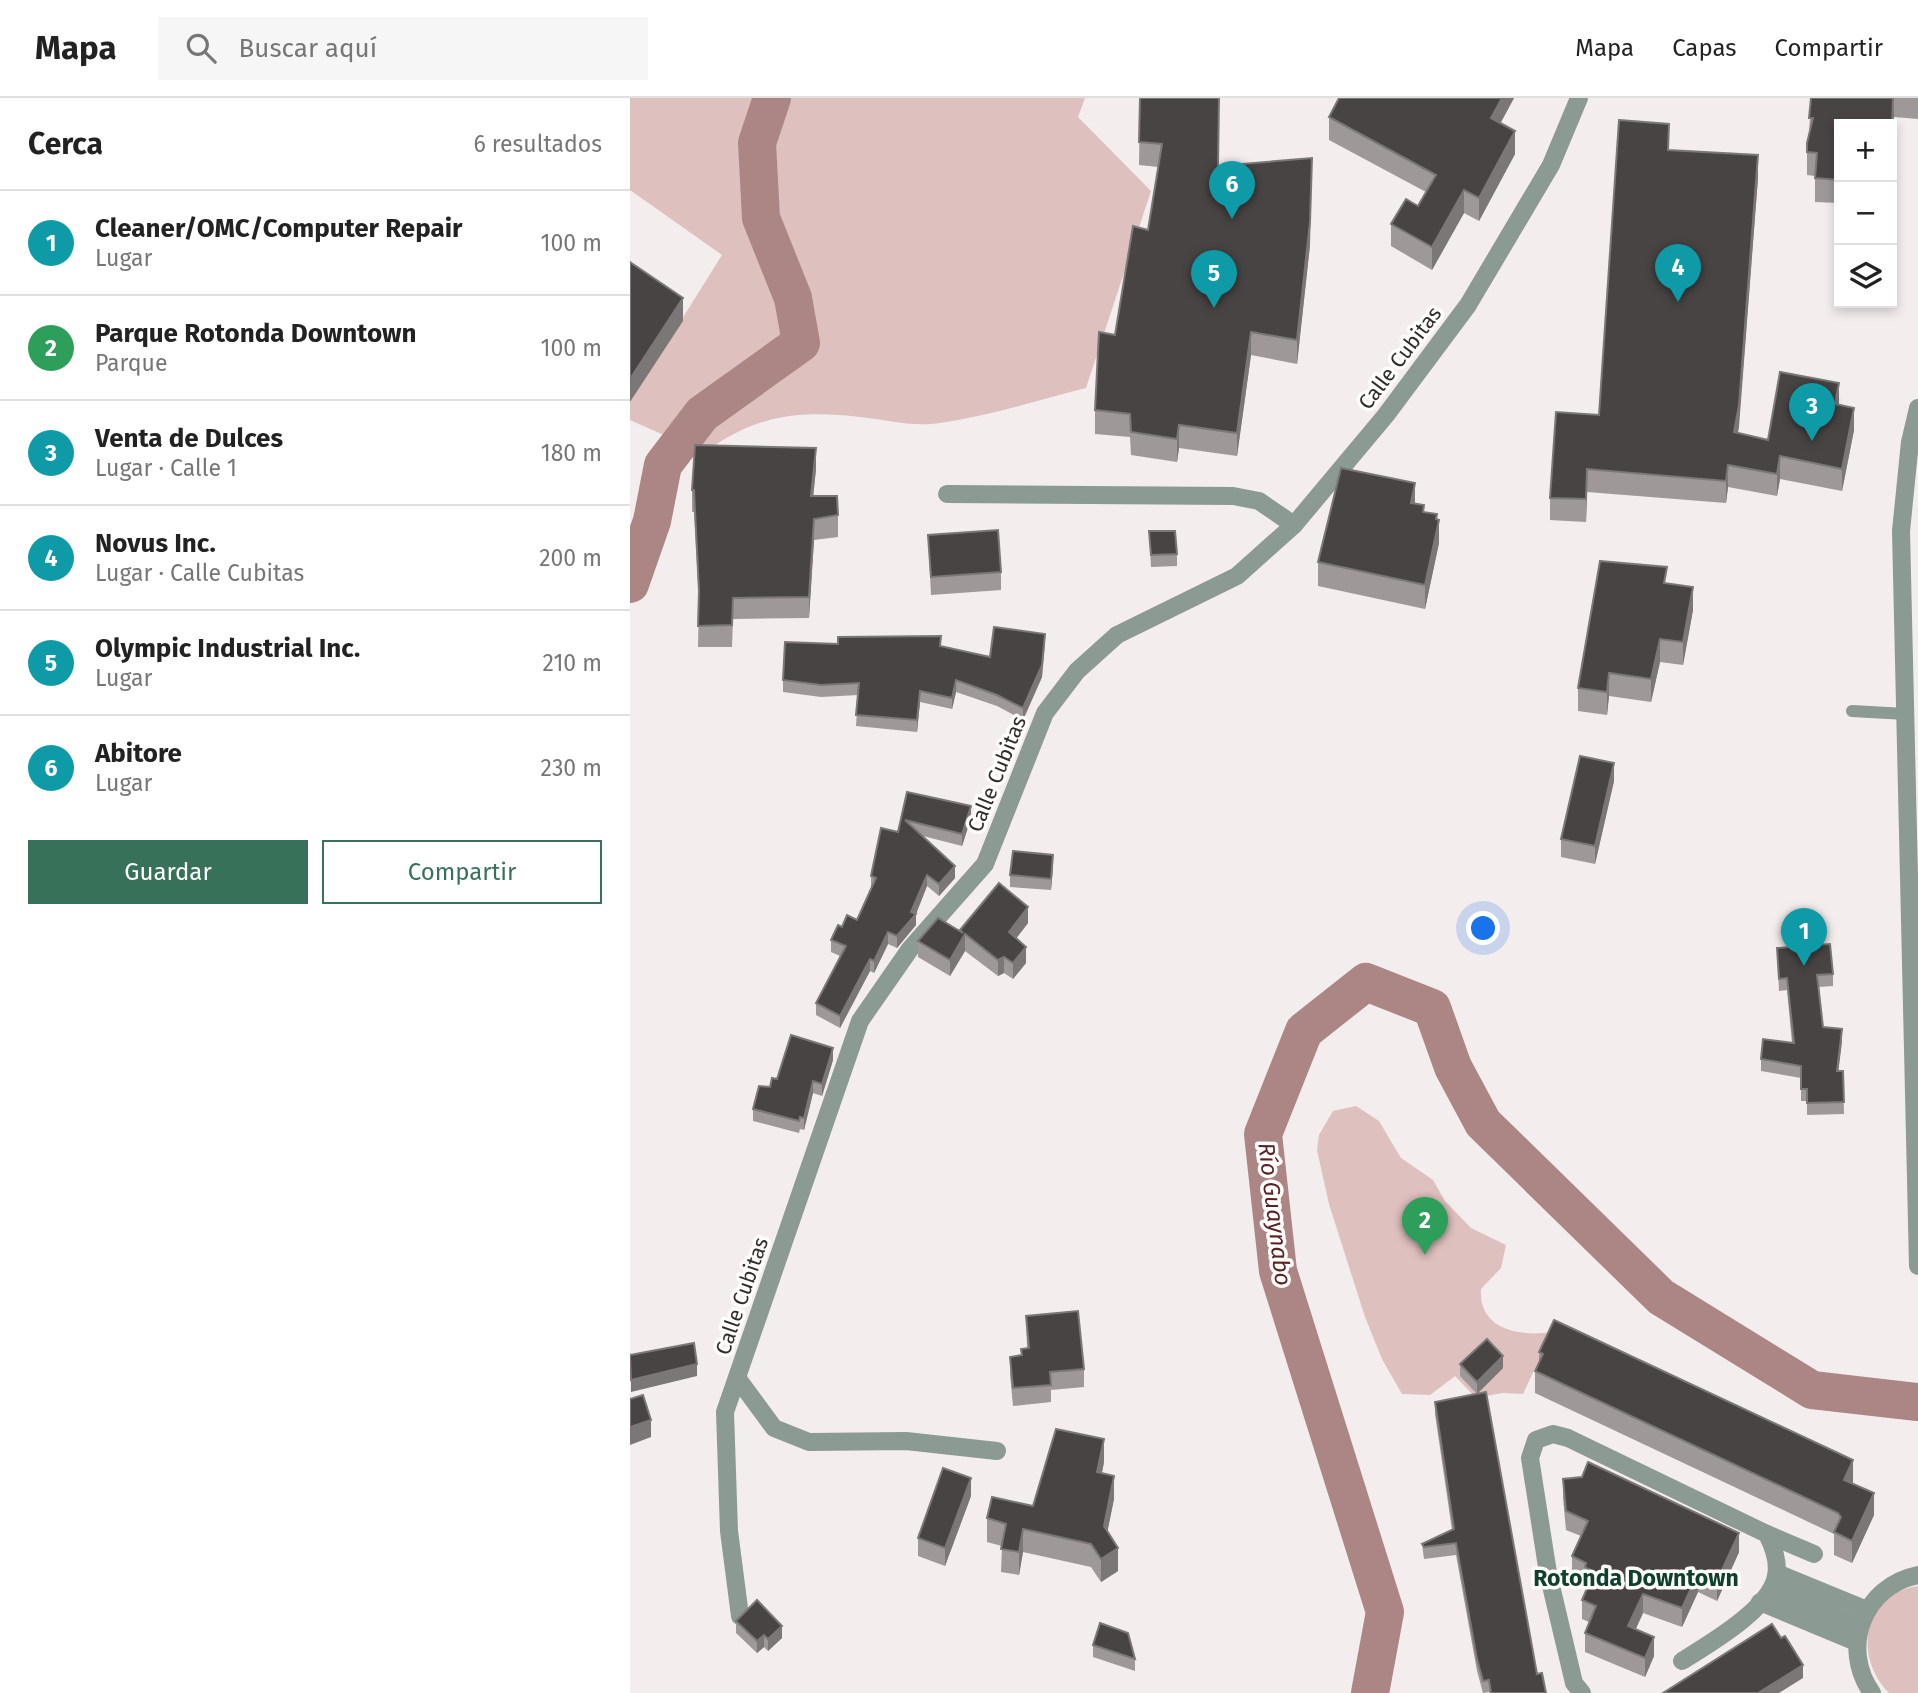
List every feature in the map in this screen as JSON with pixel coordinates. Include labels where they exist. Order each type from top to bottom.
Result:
[{"type":"street","name":"Calle Cubitas","points":[[740,1616],[729,1531],[725,1412],[860,1021],[910,949],[985,864],[1045,713],[1076,670],[1117,635],[1237,576],[1294,525],[1386,415],[1468,305],[1551,165],[1579,98]]},
{"type":"street","points":[[1918,408],[1910,442],[1909,530],[1918,1266]]},
{"type":"street","points":[[947,494],[1233,496],[1259,501],[1294,525]]},
{"type":"street","points":[[738,1379],[774,1428],[809,1442],[906,1441],[997,1451]]},
{"type":"street","points":[[1582,1693],[1574,1684],[1548,1573],[1530,1458],[1536,1440],[1553,1434],[1568,1438],[1814,1554]]},
{"type":"street","points":[[1682,1661],[1733,1628],[1770,1588],[1773,1547],[1767,1534]]},
{"type":"street","points":[[1866,1691],[1859,1666],[1858,1634],[1867,1609],[1887,1587],[1918,1575]]},
{"type":"street","points":[[1770,1588],[1867,1609]]},
{"type":"street","points":[[1770,1588],[1858,1634]]},
{"type":"lane","points":[[1852,710],[1912,712]]},
{"type":"shaded area","points":[[630,98],[1085,98],[1078,117],[1151,191],[1086,388],[977,416],[930,424],[817,414],[778,418],[741,430],[704,453],[630,420],[630,402],[722,255],[630,190]]},
{"type":"shaded area","points":[[1356,1106],[1379,1121],[1401,1158],[1433,1180],[1445,1201],[1471,1228],[1506,1245],[1501,1268],[1481,1289],[1486,1314],[1504,1328],[1515,1331],[1552,1332],[1523,1394],[1502,1393],[1476,1398],[1455,1376],[1430,1395],[1402,1394],[1382,1359],[1365,1317],[1329,1204],[1317,1150],[1319,1135],[1333,1111]]},
{"type":"shaded area","points":[[1918,1586],[1918,1693],[1889,1693],[1870,1662],[1869,1629],[1875,1614],[1885,1601],[1899,1591]]},
{"type":"building","points":[[1140,98],[1219,98],[1218,166],[1312,158],[1310,222],[1297,340],[1251,332],[1237,433],[1179,425],[1177,439],[1131,432],[1130,414],[1095,410],[1099,332],[1115,335],[1133,226],[1148,230],[1162,144],[1139,142]]},
{"type":"building","points":[[1339,98],[1502,98],[1491,118],[1515,131],[1479,198],[1464,190],[1432,247],[1391,224],[1406,199],[1418,206],[1436,175],[1329,117]]},
{"type":"building","points":[[1811,98],[1893,98],[1892,119],[1834,119],[1834,180],[1815,178],[1817,153],[1807,152],[1813,118],[1809,118]]},
{"type":"building","points":[[1619,120],[1669,124],[1668,150],[1758,155],[1739,405],[1734,432],[1768,440],[1780,372],[1839,383],[1835,404],[1854,408],[1842,469],[1780,456],[1777,474],[1728,465],[1726,481],[1587,469],[1586,499],[1550,498],[1556,412],[1599,415]]},
{"type":"building","points":[[630,262],[683,298],[630,379]]},
{"type":"building","points":[[695,445],[816,448],[811,496],[837,496],[838,515],[814,519],[809,597],[733,598],[732,625],[698,626],[699,591],[692,490]]},
{"type":"building","points":[[1341,468],[1415,483],[1411,503],[1424,505],[1423,512],[1437,514],[1436,519],[1439,520],[1425,585],[1318,562]]},
{"type":"building","points":[[998,530],[1001,572],[931,577],[928,535]]},
{"type":"building","points":[[1149,531],[1175,531],[1177,554],[1151,555]]},
{"type":"building","points":[[1600,561],[1667,567],[1664,583],[1693,587],[1683,642],[1660,639],[1651,679],[1609,673],[1607,692],[1578,688]]},
{"type":"building","points":[[994,627],[1045,634],[1042,665],[1023,708],[956,680],[952,698],[920,691],[917,720],[856,715],[859,683],[821,685],[783,680],[785,642],[838,644],[838,637],[941,636],[940,646],[990,657]]},
{"type":"building","points":[[1580,756],[1614,763],[1595,846],[1561,839]]},
{"type":"building","points":[[907,792],[971,806],[962,834],[905,820],[955,866],[939,884],[927,875],[911,912],[916,914],[897,936],[888,932],[874,961],[870,959],[840,1016],[816,1003],[846,946],[831,940],[838,925],[842,927],[847,915],[857,920],[876,878],[871,876],[881,828],[898,832]]},
{"type":"building","points":[[1013,851],[1053,855],[1051,879],[1010,875]]},
{"type":"building","points":[[999,883],[1028,907],[1009,932],[1026,947],[1013,963],[1004,957],[998,960],[965,934],[950,960],[918,941],[938,918],[963,933],[960,930]]},
{"type":"building","points":[[1830,944],[1833,974],[1817,975],[1823,1027],[1842,1029],[1837,1071],[1843,1071],[1844,1102],[1807,1103],[1807,1089],[1801,1089],[1801,1066],[1761,1059],[1763,1039],[1794,1043],[1787,978],[1779,979],[1777,948]]},
{"type":"building","points":[[791,1035],[833,1048],[822,1084],[813,1081],[804,1118],[800,1117],[799,1121],[753,1109],[759,1086],[770,1087],[772,1078],[777,1079]]},
{"type":"building","points":[[1078,1311],[1084,1369],[1050,1372],[1051,1385],[1013,1388],[1010,1357],[1022,1355],[1021,1349],[1029,1348],[1026,1316]]},
{"type":"building","points":[[1554,1320],[1853,1460],[1844,1480],[1874,1493],[1852,1541],[1834,1532],[1841,1517],[1838,1513],[1535,1371],[1543,1354],[1539,1352]]},
{"type":"building","points":[[1487,1339],[1503,1356],[1477,1382],[1460,1364]]},
{"type":"building","points":[[694,1343],[697,1364],[631,1380],[630,1355]]},
{"type":"building","points":[[1486,1392],[1537,1674],[1542,1673],[1546,1693],[1491,1693],[1489,1680],[1483,1681],[1477,1659],[1456,1543],[1424,1547],[1422,1544],[1454,1529],[1435,1402]]},
{"type":"building","points":[[643,1395],[651,1420],[630,1427],[630,1399]]},
{"type":"building","points":[[1056,1429],[1104,1439],[1097,1472],[1114,1476],[1104,1526],[1118,1548],[1101,1559],[1091,1544],[1023,1529],[1019,1552],[1001,1549],[1006,1524],[987,1518],[992,1497],[1033,1506]]},
{"type":"building","points":[[1588,1462],[1739,1533],[1717,1581],[1698,1573],[1682,1608],[1643,1594],[1628,1626],[1654,1637],[1645,1658],[1585,1633],[1596,1606],[1582,1600],[1594,1572],[1585,1567],[1586,1563],[1572,1556],[1588,1521],[1566,1511],[1563,1479],[1582,1477]]},
{"type":"building","points":[[943,1468],[971,1478],[945,1548],[918,1538]]},
{"type":"building","points":[[757,1600],[782,1626],[768,1639],[764,1635],[757,1641],[736,1621]]},
{"type":"building","points":[[1100,1623],[1128,1633],[1135,1659],[1093,1645]]},
{"type":"building","points":[[1772,1624],[1781,1638],[1785,1636],[1803,1665],[1758,1693],[1663,1693]]},
{"type":"waterway","points":[[630,584],[652,521],[663,465],[702,414],[801,343],[793,298],[761,218],[757,143],[772,98]]},
{"type":"waterway","name":"Río Guaynabo","points":[[1370,1693],[1385,1612],[1278,1271],[1263,1134],[1304,1031],[1366,982],[1432,1008],[1453,1067],[1483,1123],[1661,1297],[1812,1390],[1918,1402]]},
{"type":"place","name":"Abitore","points":[[1232,219]]},
{"type":"place","name":"Novus Inc.","points":[[1678,302]]},
{"type":"place","name":"Olympic Industrial Inc.","points":[[1214,308]]},
{"type":"place","name":"Venta de Dulces","points":[[1812,441]]},
{"type":"place","name":"Cleaner/OMC/Computer Repair","points":[[1804,966]]},
{"type":"place","name":"Parque Rotonda Downtown","points":[[1425,1255]]},
{"type":"district","name":"Rotonda Downtown","points":[[1636,1578]]}]
